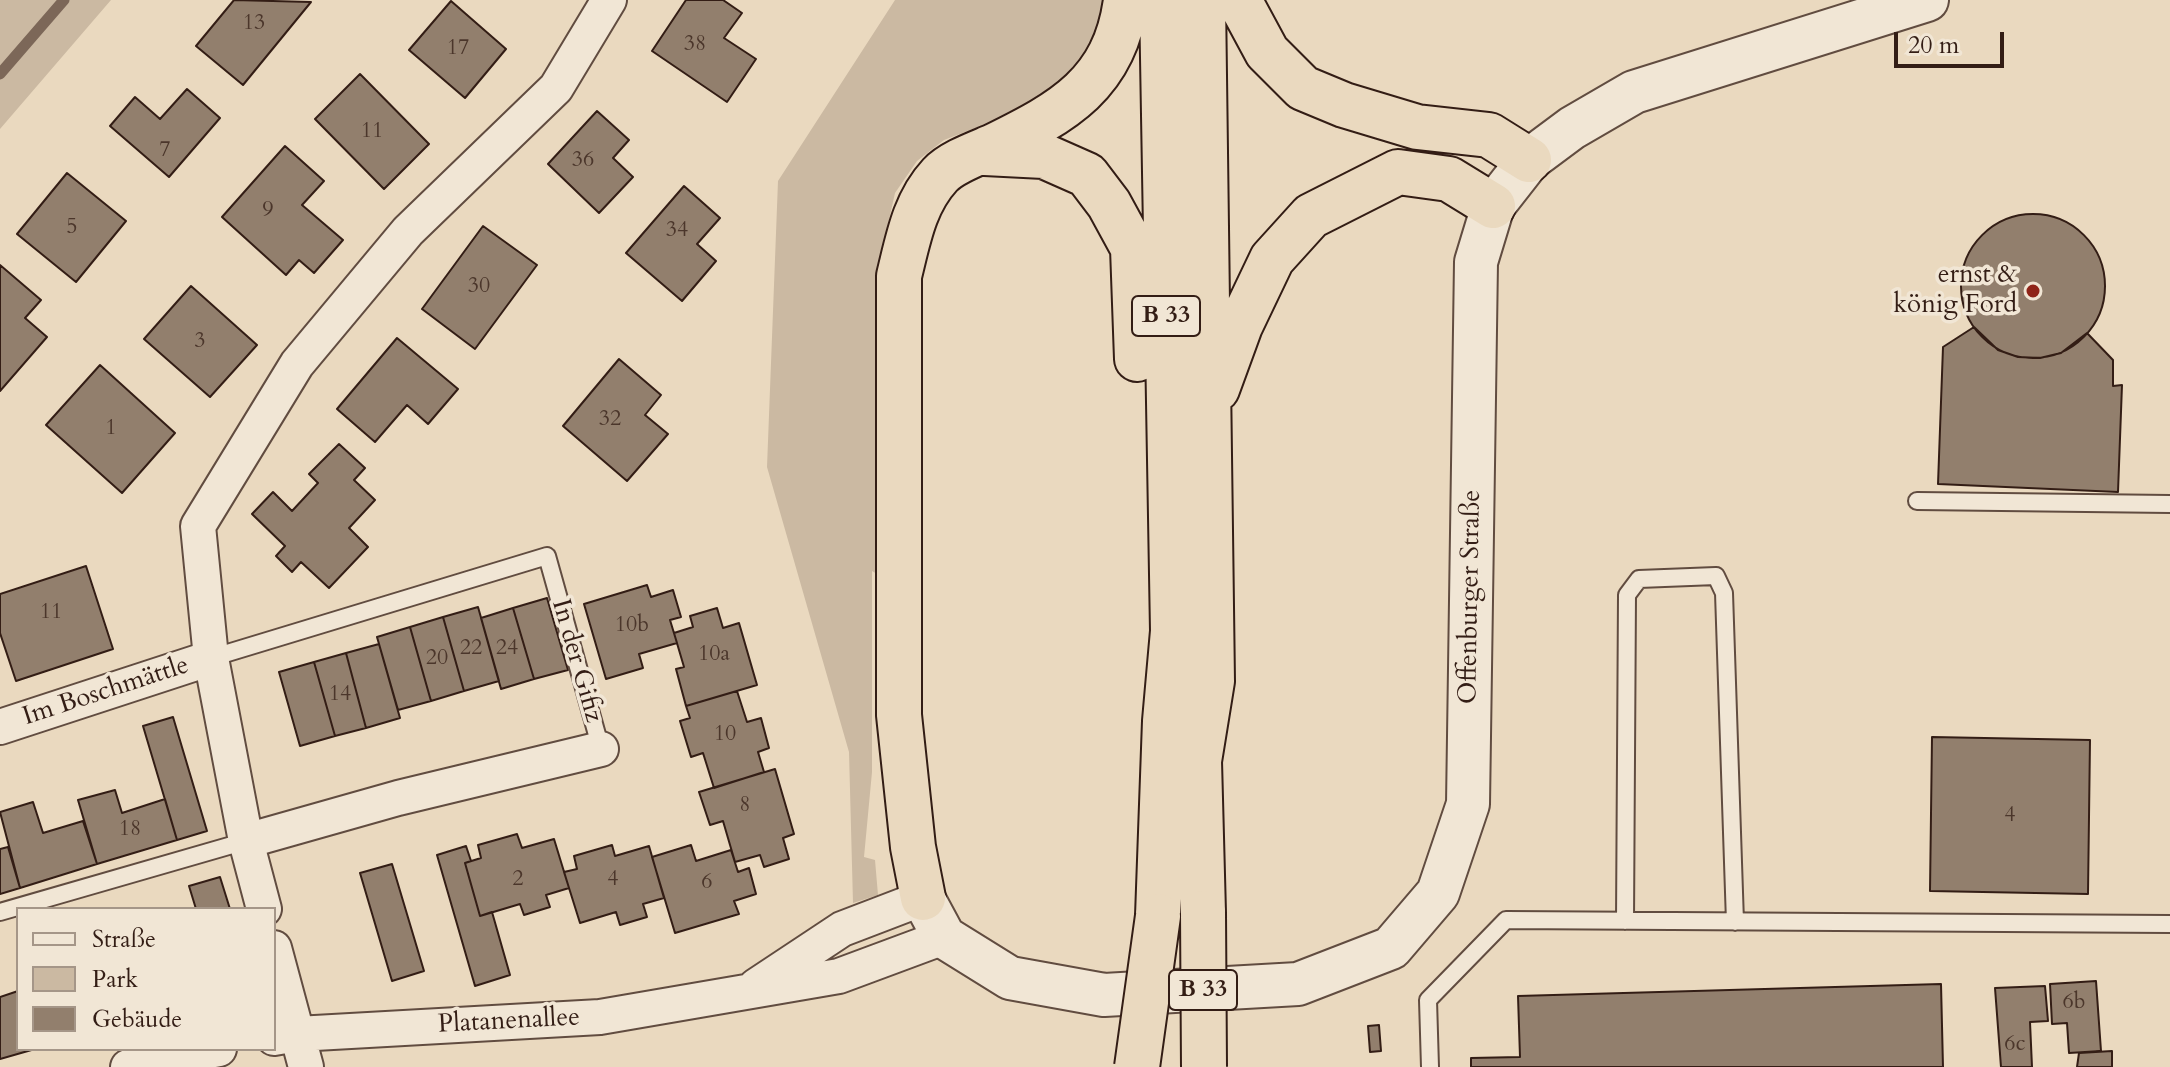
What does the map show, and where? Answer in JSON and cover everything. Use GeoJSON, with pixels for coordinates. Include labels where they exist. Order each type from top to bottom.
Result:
{"type":"FeatureCollection","features":[{"type":"Feature","properties":{"kind":"highway"},"geometry":{"type":"LineString","coordinates":[[923,898],[913,847],[899,715],[899,276],[915,211],[941,174],[1049,119],[1100,75],[1122,30],[1126,0]]}},
{"type":"Feature","properties":{"kind":"highway","name":"B 33"},"geometry":{"type":"LineString","coordinates":[[1137,1067],[1158,916],[1165,721],[1173,631],[1162,0]]}},
{"type":"Feature","properties":{"kind":"highway","name":"B 33"},"geometry":{"type":"LineString","coordinates":[[1199,761],[1212,681],[1203,0]]}},
{"type":"Feature","properties":{"kind":"highway"},"geometry":{"type":"LineString","coordinates":[[1239,0],[1267,52],[1303,88],[1344,105],[1417,127],[1489,135],[1529,160]]}},
{"type":"Feature","properties":{"kind":"highway"},"geometry":{"type":"LineString","coordinates":[[979,153],[1044,156],[1087,175],[1109,204],[1133,248],[1144,586],[1165,721]]}},
{"type":"Feature","properties":{"kind":"highway"},"geometry":{"type":"LineString","coordinates":[[1207,418],[1240,326],[1272,259],[1311,216],[1398,172],[1449,179],[1493,206]]}},
{"type":"Feature","properties":{"kind":"highway","name":"B 33"},"geometry":{"type":"LineString","coordinates":[[1173,631],[1199,761],[1204,1067]]}},
{"type":"Feature","properties":{"kind":"street"},"geometry":{"type":"LineString","coordinates":[[263,907],[246,841],[211,658],[198,526],[297,364],[408,231],[556,88],[609,0]]}},
{"type":"Feature","properties":{"kind":"street","name":"Offenburger Straße"},"geometry":{"type":"LineString","coordinates":[[923,898],[944,937],[1010,978],[1104,995],[1298,984],[1391,948],[1438,893],[1468,804],[1476,262],[1493,206],[1529,160],[1572,128],[1634,92],[1927,0]]}},
{"type":"Feature","properties":{"kind":"street","name":"Im Boschmättle"},"geometry":{"type":"LineString","coordinates":[[0,727],[211,658]]}},
{"type":"Feature","properties":{"kind":"street","name":"In der Gifiz"},"geometry":{"type":"LineString","coordinates":[[246,841],[398,798],[601,749]]}},
{"type":"Feature","properties":{"kind":"street","name":"Platanenallee"},"geometry":{"type":"LineString","coordinates":[[742,995],[842,929],[923,898]]}},
{"type":"Feature","properties":{"kind":"street","name":"Platanenallee"},"geometry":{"type":"LineString","coordinates":[[285,1036],[600,1017],[839,976],[944,937]]}},
{"type":"Feature","properties":{"kind":"street"},"geometry":{"type":"LineString","coordinates":[[276,964],[285,1036],[306,1067]]}},
{"type":"Feature","properties":{"kind":"street"},"geometry":{"type":"LineString","coordinates":[[128,1067],[209,1051]]}},
{"type":"Feature","properties":{"kind":"lane"},"geometry":{"type":"LineString","coordinates":[[1917,501],[2170,504]]}},
{"type":"Feature","properties":{"kind":"lane","name":"In der Gifiz"},"geometry":{"type":"LineString","coordinates":[[211,658],[547,556],[601,749]]}},
{"type":"Feature","properties":{"kind":"lane"},"geometry":{"type":"LineString","coordinates":[[1625,921],[1627,595],[1639,579],[1716,576],[1724,593],[1735,922]]}},
{"type":"Feature","properties":{"kind":"lane"},"geometry":{"type":"LineString","coordinates":[[17,907],[246,841]]}},
{"type":"Feature","properties":{"kind":"lane"},"geometry":{"type":"LineString","coordinates":[[1430,1067],[1428,1000],[1506,920],[2170,924]]}},
{"type":"Feature","properties":{"kind":"green space"},"geometry":{"type":"Polygon","coordinates":[[[0,0],[111,0],[0,129],[0,0]]]}},
{"type":"Feature","properties":{"kind":"green space"},"geometry":{"type":"Polygon","coordinates":[[[895,0],[1114,0],[1107,31],[1065,82],[1015,113],[944,140],[917,161],[895,193],[884,242],[877,574],[872,571],[872,772],[864,857],[875,860],[878,895],[853,903],[849,752],[767,467],[778,181],[895,0]]]}},
{"type":"Feature","properties":{"kind":"building"},"geometry":{"type":"Polygon","coordinates":[[[234,0],[311,2],[243,85],[196,46],[234,0]]]}},
{"type":"Feature","properties":{"kind":"building"},"geometry":{"type":"Polygon","coordinates":[[[686,0],[723,0],[742,13],[724,38],[756,59],[727,102],[652,51],[686,0]]]}},
{"type":"Feature","properties":{"kind":"building"},"geometry":{"type":"Polygon","coordinates":[[[451,1],[506,49],[465,98],[409,50],[451,1]]]}},
{"type":"Feature","properties":{"kind":"building"},"geometry":{"type":"Polygon","coordinates":[[[360,74],[429,144],[384,189],[315,119],[360,74]]]}},
{"type":"Feature","properties":{"kind":"building"},"geometry":{"type":"Polygon","coordinates":[[[187,89],[220,118],[169,177],[110,126],[135,97],[160,119],[187,89]]]}},
{"type":"Feature","properties":{"kind":"building"},"geometry":{"type":"Polygon","coordinates":[[[597,111],[629,140],[613,158],[633,177],[599,213],[548,164],[597,111]]]}},
{"type":"Feature","properties":{"kind":"building"},"geometry":{"type":"Polygon","coordinates":[[[285,146],[324,181],[302,205],[343,240],[314,273],[299,260],[286,275],[222,217],[285,146]]]}},
{"type":"Feature","properties":{"kind":"building"},"geometry":{"type":"Polygon","coordinates":[[[67,173],[126,221],[76,282],[17,234],[67,173]]]}},
{"type":"Feature","properties":{"kind":"building"},"geometry":{"type":"Polygon","coordinates":[[[684,186],[720,218],[697,244],[716,261],[682,301],[626,253],[684,186]]]}},
{"type":"Feature","properties":{"kind":"building","name":"ernst & könig Ford"},"geometry":{"type":"Polygon","coordinates":[[[2033,214],[2061,219],[2084,235],[2100,258],[2105,286],[2100,314],[2084,337],[2061,353],[2033,358],[2005,353],[1982,337],[1966,314],[1961,286],[1966,258],[1982,235],[2005,219],[2033,214]]]}},
{"type":"Feature","properties":{"kind":"building"},"geometry":{"type":"Polygon","coordinates":[[[483,226],[537,265],[475,349],[422,309],[483,226]]]}},
{"type":"Feature","properties":{"kind":"building"},"geometry":{"type":"Polygon","coordinates":[[[0,265],[41,300],[25,318],[47,337],[0,391],[0,265]]]}},
{"type":"Feature","properties":{"kind":"building"},"geometry":{"type":"Polygon","coordinates":[[[191,286],[257,345],[210,397],[144,339],[191,286]]]}},
{"type":"Feature","properties":{"kind":"building"},"geometry":{"type":"Polygon","coordinates":[[[1974,327],[1998,350],[2018,357],[2040,358],[2061,353],[2087,333],[2113,360],[2113,386],[2122,385],[2118,492],[1938,484],[1943,347],[1974,327]]]}},
{"type":"Feature","properties":{"kind":"building"},"geometry":{"type":"Polygon","coordinates":[[[397,338],[458,389],[428,424],[407,405],[375,442],[337,409],[397,338]]]}},
{"type":"Feature","properties":{"kind":"building"},"geometry":{"type":"Polygon","coordinates":[[[619,359],[661,395],[645,415],[668,434],[627,481],[563,426],[619,359]]]}},
{"type":"Feature","properties":{"kind":"building"},"geometry":{"type":"Polygon","coordinates":[[[100,365],[175,433],[122,493],[46,425],[100,365]]]}},
{"type":"Feature","properties":{"kind":"building"},"geometry":{"type":"Polygon","coordinates":[[[339,444],[365,468],[354,480],[375,500],[349,528],[368,547],[329,588],[301,562],[292,572],[276,556],[285,546],[252,514],[273,492],[292,511],[318,483],[309,474],[339,444]]]}},
{"type":"Feature","properties":{"kind":"building"},"geometry":{"type":"Polygon","coordinates":[[[86,566],[113,649],[16,681],[0,633],[0,594],[86,566]]]}},
{"type":"Feature","properties":{"kind":"building"},"geometry":{"type":"Polygon","coordinates":[[[647,585],[651,597],[673,590],[681,617],[670,620],[677,643],[639,654],[643,668],[606,679],[584,604],[647,585]]]}},
{"type":"Feature","properties":{"kind":"building"},"geometry":{"type":"Polygon","coordinates":[[[547,598],[568,670],[534,679],[513,608],[547,598]]]}},
{"type":"Feature","properties":{"kind":"building"},"geometry":{"type":"Polygon","coordinates":[[[478,607],[499,681],[464,691],[443,617],[478,607]]]}},
{"type":"Feature","properties":{"kind":"building"},"geometry":{"type":"Polygon","coordinates":[[[513,608],[534,679],[501,689],[481,618],[513,608]]]}},
{"type":"Feature","properties":{"kind":"building"},"geometry":{"type":"Polygon","coordinates":[[[717,608],[723,628],[739,623],[757,685],[686,706],[676,669],[684,667],[674,633],[693,627],[690,616],[717,608]]]}},
{"type":"Feature","properties":{"kind":"building"},"geometry":{"type":"Polygon","coordinates":[[[443,617],[464,691],[431,701],[410,627],[443,617]]]}},
{"type":"Feature","properties":{"kind":"building"},"geometry":{"type":"Polygon","coordinates":[[[410,627],[431,701],[398,710],[377,637],[410,627]]]}},
{"type":"Feature","properties":{"kind":"building"},"geometry":{"type":"Polygon","coordinates":[[[379,644],[400,718],[366,728],[346,653],[379,644]]]}},
{"type":"Feature","properties":{"kind":"building"},"geometry":{"type":"Polygon","coordinates":[[[346,653],[366,728],[335,736],[314,662],[346,653]]]}},
{"type":"Feature","properties":{"kind":"building"},"geometry":{"type":"Polygon","coordinates":[[[314,662],[335,736],[300,746],[279,672],[314,662]]]}},
{"type":"Feature","properties":{"kind":"building"},"geometry":{"type":"Polygon","coordinates":[[[737,691],[747,722],[761,718],[769,748],[758,752],[764,772],[714,788],[703,753],[691,757],[680,721],[690,718],[686,706],[737,691]]]}},
{"type":"Feature","properties":{"kind":"building"},"geometry":{"type":"Polygon","coordinates":[[[173,717],[207,831],[177,840],[143,726],[173,717]]]}},
{"type":"Feature","properties":{"kind":"building"},"geometry":{"type":"Polygon","coordinates":[[[1932,737],[2090,740],[2088,894],[1930,891],[1932,737]]]}},
{"type":"Feature","properties":{"kind":"building"},"geometry":{"type":"Polygon","coordinates":[[[775,769],[794,834],[783,838],[789,859],[764,867],[760,855],[735,862],[723,821],[710,825],[699,792],[775,769]]]}},
{"type":"Feature","properties":{"kind":"building"},"geometry":{"type":"Polygon","coordinates":[[[115,790],[122,813],[165,799],[177,840],[97,864],[78,800],[115,790]]]}},
{"type":"Feature","properties":{"kind":"building"},"geometry":{"type":"Polygon","coordinates":[[[33,802],[43,833],[83,821],[97,864],[20,888],[0,812],[33,802]]]}},
{"type":"Feature","properties":{"kind":"building"},"geometry":{"type":"Polygon","coordinates":[[[517,834],[522,848],[554,839],[569,888],[546,895],[550,907],[524,915],[520,904],[480,916],[465,863],[481,858],[478,845],[517,834]]]}},
{"type":"Feature","properties":{"kind":"building"},"geometry":{"type":"Polygon","coordinates":[[[612,845],[615,856],[649,846],[664,898],[643,904],[647,917],[620,925],[616,912],[580,923],[564,872],[577,869],[574,856],[612,845]]]}},
{"type":"Feature","properties":{"kind":"building"},"geometry":{"type":"Polygon","coordinates":[[[691,845],[696,861],[731,850],[738,872],[749,868],[756,894],[734,901],[739,914],[675,933],[652,857],[691,845]]]}},
{"type":"Feature","properties":{"kind":"building"},"geometry":{"type":"Polygon","coordinates":[[[466,846],[471,861],[465,863],[480,916],[492,912],[510,975],[475,986],[437,855],[466,846]]]}},
{"type":"Feature","properties":{"kind":"building"},"geometry":{"type":"Polygon","coordinates":[[[8,847],[20,888],[0,894],[0,849],[8,847]]]}},
{"type":"Feature","properties":{"kind":"building"},"geometry":{"type":"Polygon","coordinates":[[[392,864],[424,971],[392,981],[360,873],[392,864]]]}},
{"type":"Feature","properties":{"kind":"building"},"geometry":{"type":"Polygon","coordinates":[[[220,877],[229,907],[195,907],[189,886],[220,877]]]}},
{"type":"Feature","properties":{"kind":"building"},"geometry":{"type":"Polygon","coordinates":[[[2096,981],[2101,1051],[2069,1053],[2067,1023],[2052,1024],[2050,984],[2096,981]]]}},
{"type":"Feature","properties":{"kind":"building"},"geometry":{"type":"Polygon","coordinates":[[[1941,984],[1943,1067],[1471,1067],[1471,1058],[1520,1057],[1518,996],[1941,984]]]}},
{"type":"Feature","properties":{"kind":"building"},"geometry":{"type":"Polygon","coordinates":[[[2045,986],[2048,1021],[2030,1022],[2032,1067],[2001,1067],[1995,988],[2045,986]]]}},
{"type":"Feature","properties":{"kind":"building"},"geometry":{"type":"Polygon","coordinates":[[[16,992],[16,1051],[28,1051],[0,1059],[0,997],[16,992]]]}},
{"type":"Feature","properties":{"kind":"building"},"geometry":{"type":"Polygon","coordinates":[[[1379,1025],[1381,1051],[1370,1052],[1368,1026],[1379,1025]]]}},
{"type":"Feature","properties":{"kind":"building"},"geometry":{"type":"Polygon","coordinates":[[[2112,1051],[2112,1067],[2077,1067],[2079,1053],[2112,1051]]]}},
{"type":"Feature","properties":{"kind":"waterway"},"geometry":{"type":"LineString","coordinates":[[0,74],[64,0]]}},
{"type":"Feature","properties":{"kind":"place","name":"ernst & könig Ford"},"geometry":{"type":"Point","coordinates":[2033,291]}}]}
